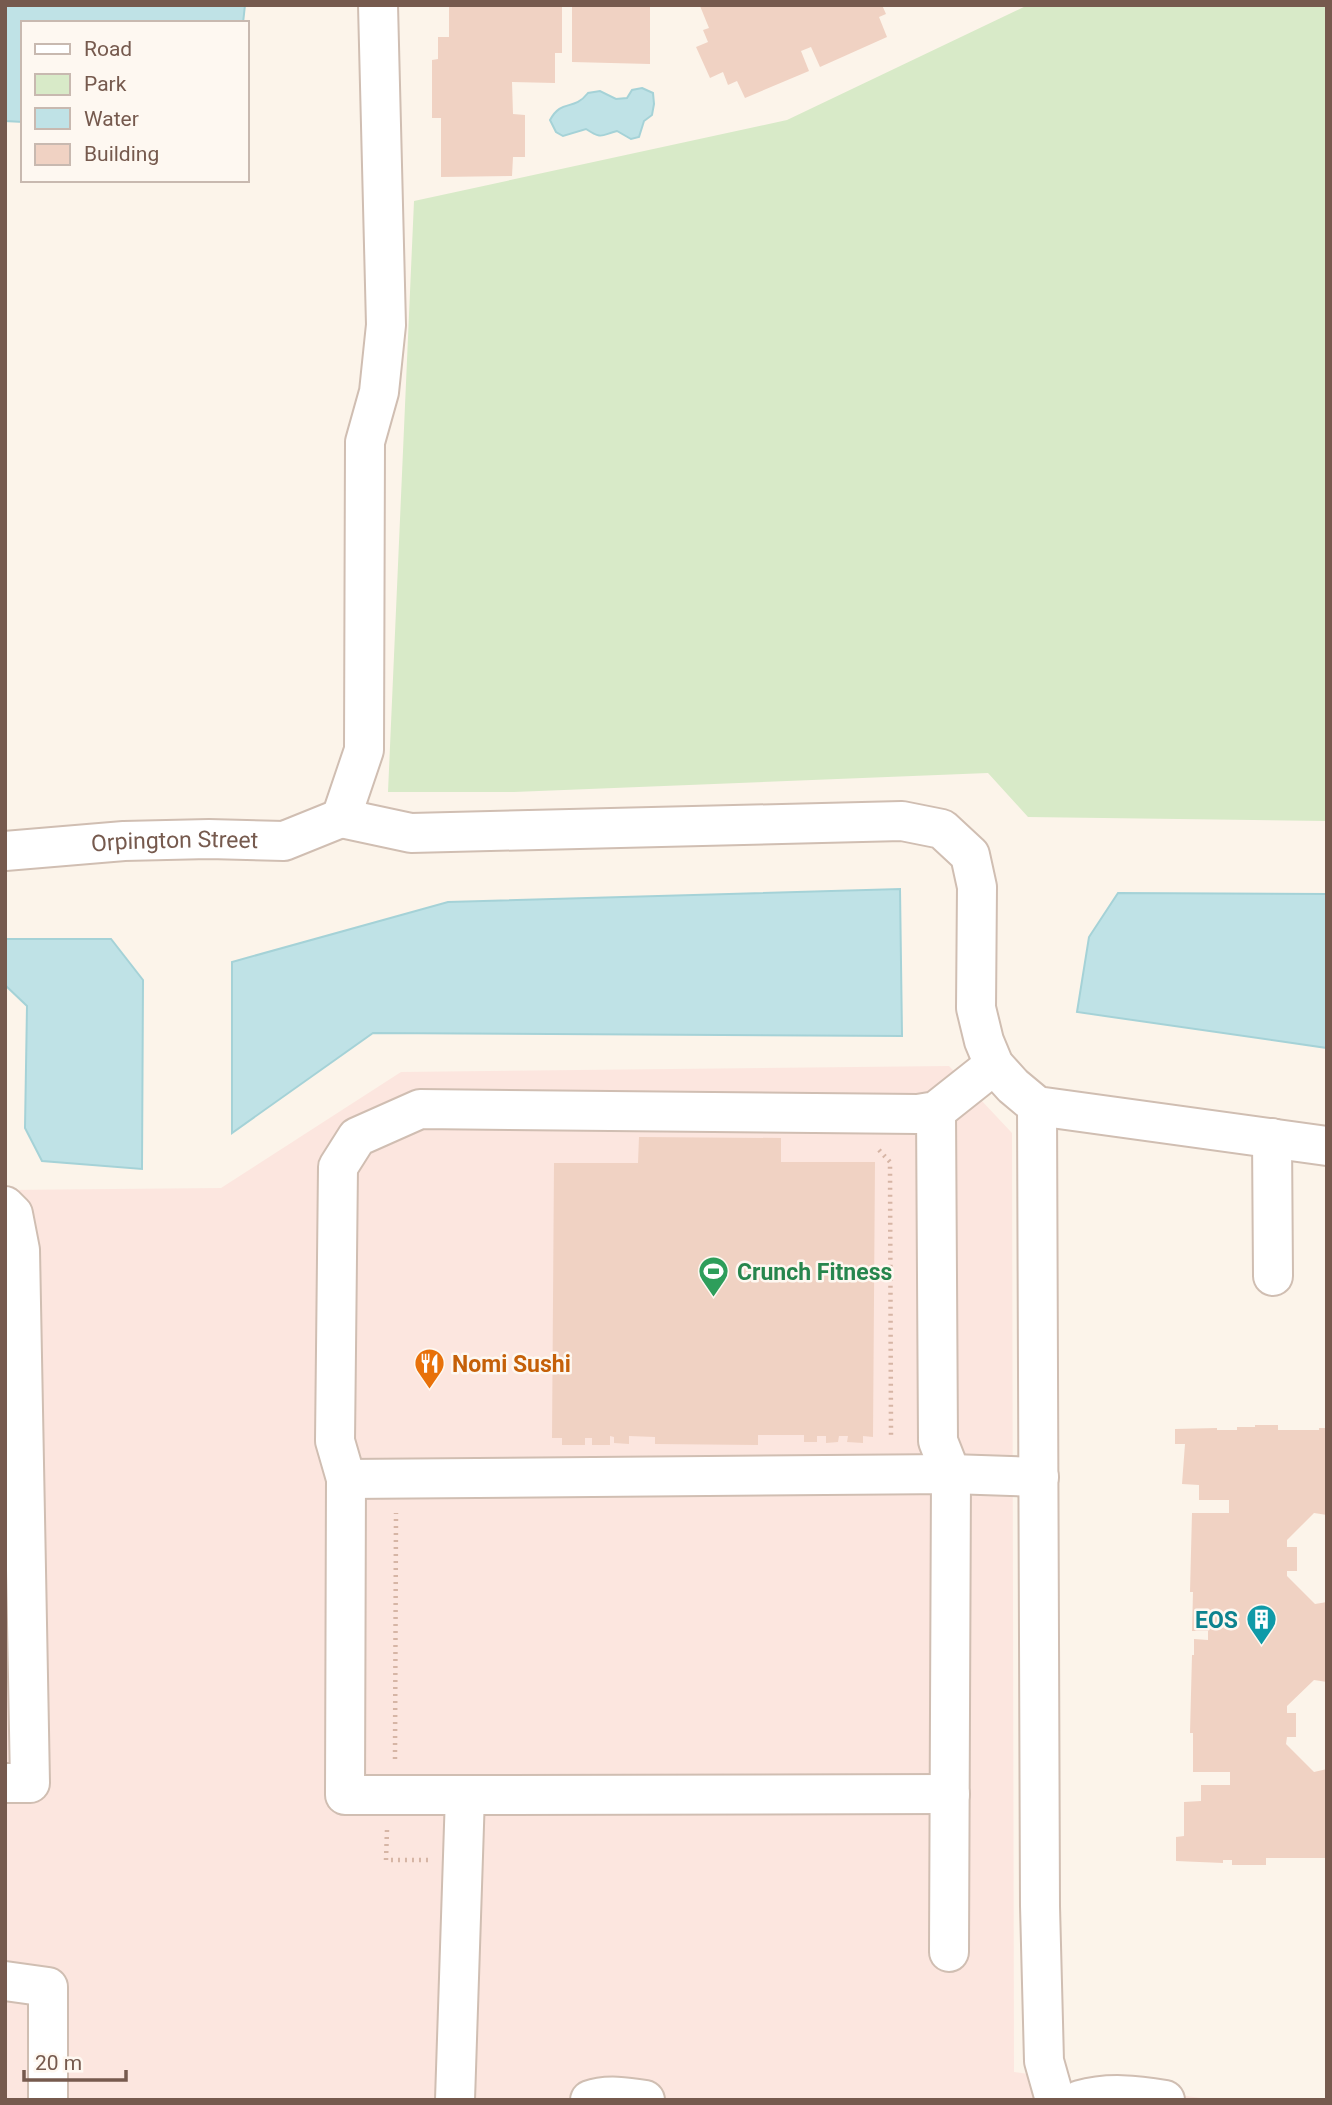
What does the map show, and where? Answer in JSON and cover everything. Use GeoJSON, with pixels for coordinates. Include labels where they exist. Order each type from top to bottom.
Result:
{"type":"FeatureCollection","features":[{"type":"Feature","properties":{"kind":"street"},"geometry":{"type":"LineString","coordinates":[[378,5],[386,325],[379,392],[365,442],[363,750],[341,818],[411,833],[902,821],[942,829],[970,855],[978,887],[976,1008],[984,1041],[994,1065],[1037,1106],[1327,1146]]}},
{"type":"Feature","properties":{"kind":"street","name":"Orpington Street"},"geometry":{"type":"LineString","coordinates":[[5,851],[124,841],[284,841],[341,818]]}},
{"type":"Feature","properties":{"kind":"street"},"geometry":{"type":"LineString","coordinates":[[950,1794],[345,1795],[346,1479],[335,1441],[338,1167],[357,1137],[420,1109],[905,1114],[936,1111],[994,1065]]}},
{"type":"Feature","properties":{"kind":"street"},"geometry":{"type":"LineString","coordinates":[[1037,1106],[1040,1906],[1044,2061],[1055,2100]]}},
{"type":"Feature","properties":{"kind":"street"},"geometry":{"type":"LineString","coordinates":[[936,1111],[939,1441],[951,1474],[949,1952]]}},
{"type":"Feature","properties":{"kind":"street"},"geometry":{"type":"LineString","coordinates":[[1272,1138],[1273,1276]]}},
{"type":"Feature","properties":{"kind":"street"},"geometry":{"type":"LineString","coordinates":[[5,1206],[13,1214],[20,1250],[30,1783],[5,1783]]}},
{"type":"Feature","properties":{"kind":"street"},"geometry":{"type":"LineString","coordinates":[[346,1479],[951,1474],[1039,1477]]}},
{"type":"Feature","properties":{"kind":"street"},"geometry":{"type":"LineString","coordinates":[[455,2100],[465,1795]]}},
{"type":"Feature","properties":{"kind":"street"},"geometry":{"type":"LineString","coordinates":[[5,1981],[48,1987],[48,2100]]}},
{"type":"Feature","properties":{"kind":"street"},"geometry":{"type":"LineString","coordinates":[[1080,2100],[1115,2094],[1165,2100]]}},
{"type":"Feature","properties":{"kind":"street"},"geometry":{"type":"LineString","coordinates":[[590,2100],[621,2097],[645,2100]]}},
{"type":"Feature","properties":{"kind":"path"},"geometry":{"type":"LineString","coordinates":[[874,1145],[890,1162],[891,1438]]}},
{"type":"Feature","properties":{"kind":"path"},"geometry":{"type":"LineString","coordinates":[[397,1478],[395,1774],[388,1816],[386,1860],[439,1861]]}},
{"type":"Feature","properties":{"kind":"shaded area"},"geometry":{"type":"Polygon","coordinates":[[[949,1066],[1012,1133],[1014,2072],[1215,2100],[5,2100],[5,1190],[221,1188],[401,1072],[949,1066]]]}},
{"type":"Feature","properties":{"kind":"green space"},"geometry":{"type":"Polygon","coordinates":[[[1028,5],[1327,5],[1327,821],[1028,817],[988,773],[514,792],[388,792],[414,201],[787,120],[1028,5]]]}},
{"type":"Feature","properties":{"kind":"water"},"geometry":{"type":"Polygon","coordinates":[[[5,5],[245,5],[243,21],[21,21],[21,122],[5,121],[5,5]]]}},
{"type":"Feature","properties":{"kind":"water"},"geometry":{"type":"Polygon","coordinates":[[[642,88],[653,93],[654,104],[652,115],[644,121],[639,137],[631,139],[617,131],[599,136],[586,129],[563,136],[556,132],[550,120],[559,109],[583,99],[588,93],[600,91],[616,99],[627,98],[632,90],[642,88]]]}},
{"type":"Feature","properties":{"kind":"water"},"geometry":{"type":"Polygon","coordinates":[[[900,889],[902,1036],[373,1033],[232,1133],[232,962],[448,902],[900,889]]]}},
{"type":"Feature","properties":{"kind":"water"},"geometry":{"type":"Polygon","coordinates":[[[1118,893],[1327,894],[1327,1048],[1077,1012],[1089,937],[1118,893]]]}},
{"type":"Feature","properties":{"kind":"water"},"geometry":{"type":"Polygon","coordinates":[[[5,939],[111,939],[143,980],[142,1169],[42,1161],[25,1128],[27,1006],[5,985],[5,939]]]}},
{"type":"Feature","properties":{"kind":"building"},"geometry":{"type":"Polygon","coordinates":[[[449,5],[562,5],[562,53],[555,53],[555,83],[512,82],[513,114],[525,115],[525,157],[513,157],[512,176],[441,177],[441,118],[432,118],[432,60],[438,59],[438,37],[449,37],[449,5]]]}},
{"type":"Feature","properties":{"kind":"building"},"geometry":{"type":"Polygon","coordinates":[[[572,5],[650,5],[650,64],[572,62],[572,5]]]}},
{"type":"Feature","properties":{"kind":"building"},"geometry":{"type":"Polygon","coordinates":[[[882,5],[886,14],[879,17],[887,37],[820,67],[811,47],[801,51],[809,71],[745,98],[737,81],[728,85],[723,72],[710,78],[696,47],[708,42],[703,30],[709,28],[700,6],[882,5]]]}},
{"type":"Feature","properties":{"kind":"building","name":"Crunch Fitness"},"geometry":{"type":"Polygon","coordinates":[[[639,1137],[781,1138],[781,1162],[875,1162],[873,1437],[863,1436],[863,1443],[847,1442],[848,1436],[839,1436],[838,1442],[826,1443],[826,1436],[817,1436],[817,1442],[804,1442],[804,1435],[758,1435],[758,1445],[655,1444],[655,1437],[629,1436],[629,1444],[614,1443],[614,1437],[610,1436],[610,1445],[592,1445],[592,1438],[585,1438],[585,1445],[562,1445],[562,1438],[552,1438],[554,1163],[638,1163],[639,1137]]]}},
{"type":"Feature","properties":{"kind":"building","name":"EOS"},"geometry":{"type":"Polygon","coordinates":[[[1278,1425],[1278,1430],[1327,1428],[1327,1515],[1314,1513],[1287,1540],[1287,1547],[1297,1547],[1297,1571],[1287,1571],[1287,1576],[1315,1604],[1327,1602],[1327,1682],[1314,1680],[1287,1706],[1287,1713],[1296,1713],[1296,1737],[1287,1737],[1286,1744],[1314,1772],[1327,1769],[1327,1858],[1266,1858],[1266,1865],[1232,1865],[1232,1860],[1223,1860],[1223,1863],[1176,1861],[1176,1837],[1184,1836],[1184,1802],[1201,1801],[1201,1785],[1230,1785],[1230,1772],[1193,1772],[1193,1733],[1190,1733],[1194,1639],[1208,1640],[1208,1631],[1192,1631],[1192,1513],[1229,1513],[1229,1500],[1199,1500],[1199,1485],[1182,1484],[1185,1444],[1175,1444],[1175,1429],[1237,1430],[1237,1427],[1278,1425]]]}},
{"type":"Feature","properties":{"kind":"place","name":"Crunch Fitness"},"geometry":{"type":"Point","coordinates":[714,1299]}},
{"type":"Feature","properties":{"kind":"place","name":"Nomi Sushi"},"geometry":{"type":"Point","coordinates":[429,1391]}},
{"type":"Feature","properties":{"kind":"place","name":"EOS"},"geometry":{"type":"Point","coordinates":[1261,1647]}}]}
